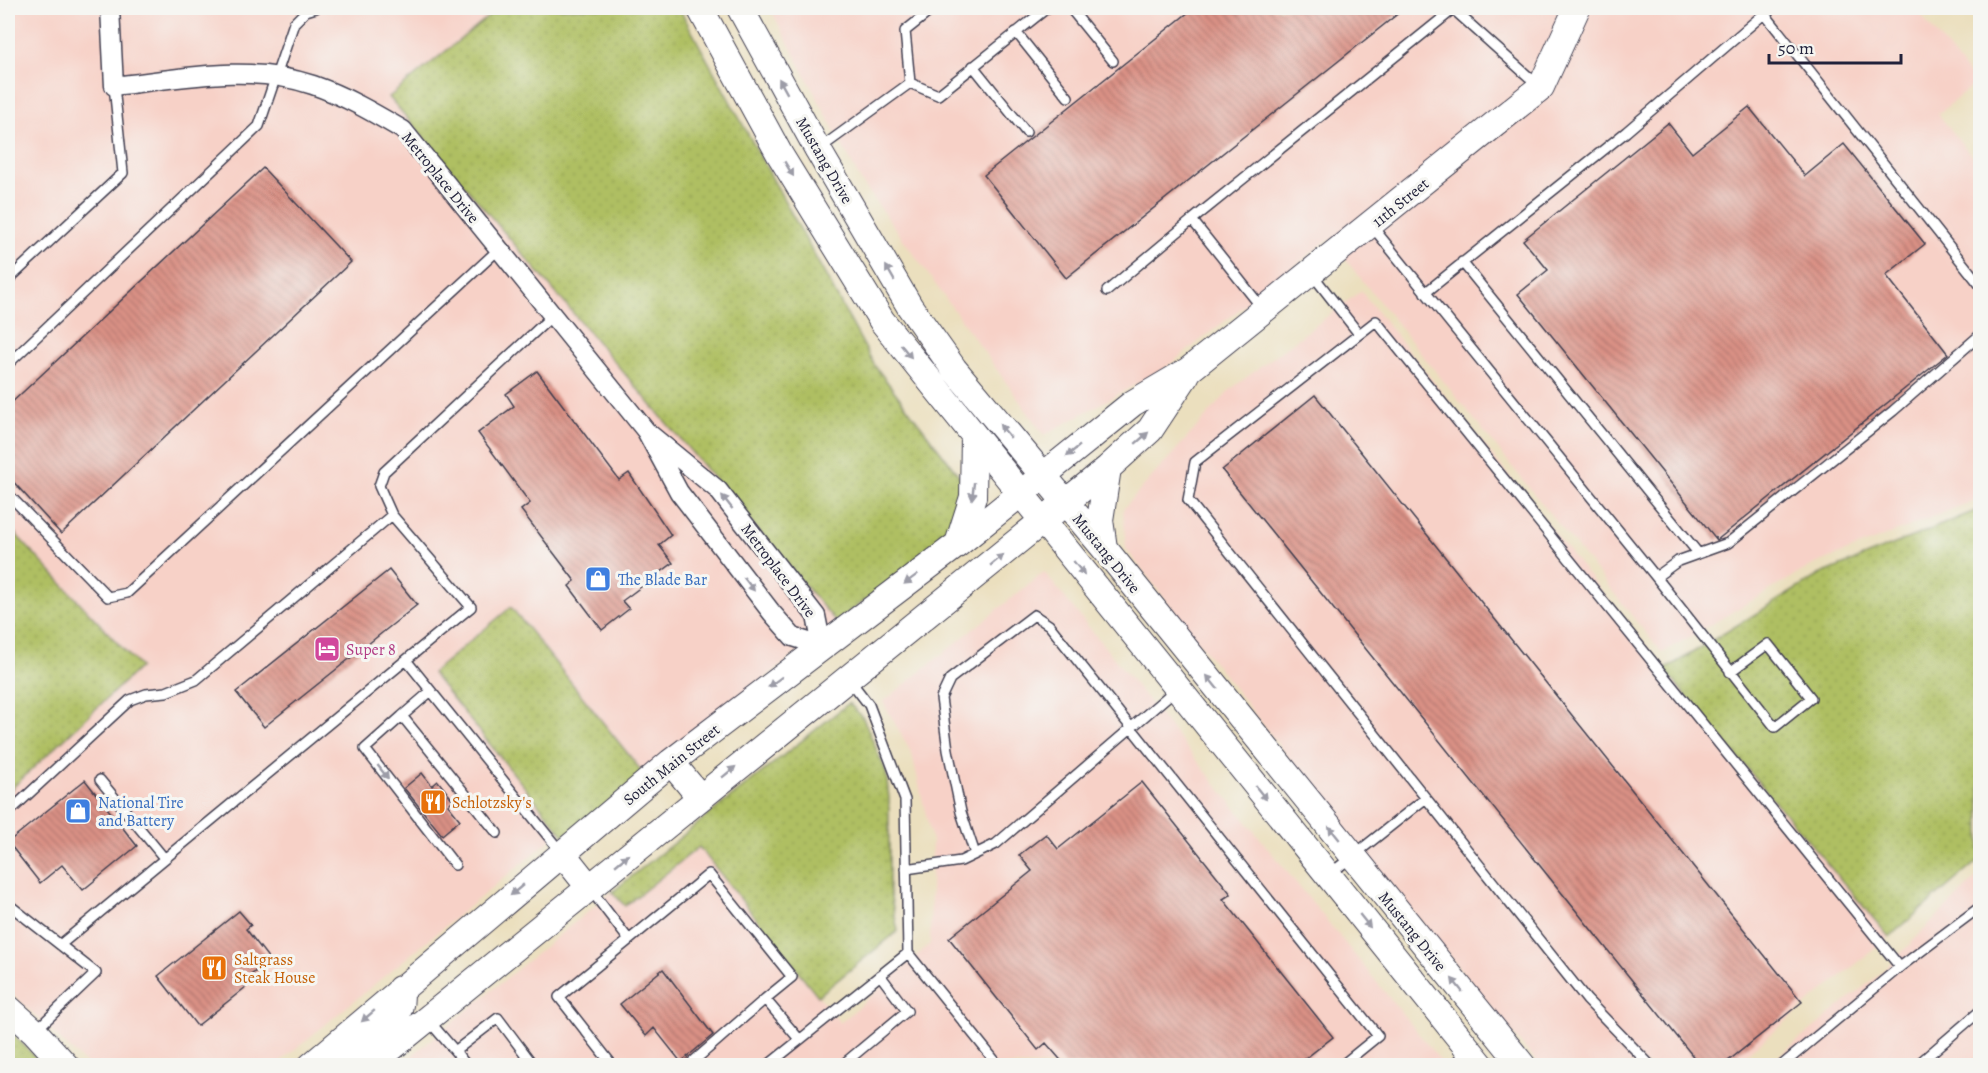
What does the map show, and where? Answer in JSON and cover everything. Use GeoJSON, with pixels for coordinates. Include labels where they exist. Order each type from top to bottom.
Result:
{"type":"FeatureCollection","features":[{"type":"Feature","properties":{"kind":"main road","name":"Mustang Drive"},"geometry":{"type":"LineString","coordinates":[[700,8],[780,155],[882,321],[1328,875],[1468,1061]]}},
{"type":"Feature","properties":{"kind":"main road","name":"Mustang Drive"},"geometry":{"type":"LineString","coordinates":[[740,8],[818,150],[910,307],[954,369],[1104,549],[1523,1065]]}},
{"type":"Feature","properties":{"kind":"main road","name":"11th Street"},"geometry":{"type":"LineString","coordinates":[[1043,476],[1133,403],[1189,370],[1541,87],[1577,8]]}},
{"type":"Feature","properties":{"kind":"main road","name":"11th Street"},"geometry":{"type":"LineString","coordinates":[[1066,503],[1150,430],[1189,370]]}},
{"type":"Feature","properties":{"kind":"main road"},"geometry":{"type":"LineString","coordinates":[[958,544],[973,497],[974,436]]}},
{"type":"Feature","properties":{"kind":"main road"},"geometry":{"type":"LineString","coordinates":[[1104,549],[1100,520],[1108,468]]}},
{"type":"Feature","properties":{"kind":"main road","name":"South Main Street"},"geometry":{"type":"LineString","coordinates":[[311,1065],[671,762],[958,544],[1043,476]]}},
{"type":"Feature","properties":{"kind":"main road"},"geometry":{"type":"LineString","coordinates":[[369,1065],[699,796],[1066,503]]}},
{"type":"Feature","properties":{"kind":"main road"},"geometry":{"type":"LineString","coordinates":[[822,646],[847,677]]}},
{"type":"Feature","properties":{"kind":"main road"},"geometry":{"type":"LineString","coordinates":[[671,762],[699,796]]}},
{"type":"Feature","properties":{"kind":"main road"},"geometry":{"type":"LineString","coordinates":[[562,853],[589,887]]}},
{"type":"Feature","properties":{"kind":"main road"},"geometry":{"type":"LineString","coordinates":[[344,1065],[396,1019],[401,1006],[400,988]]}},
{"type":"Feature","properties":{"kind":"main road"},"geometry":{"type":"LineString","coordinates":[[8,1008],[34,1031],[66,1065]]}},
{"type":"Feature","properties":{"kind":"main road"},"geometry":{"type":"LineString","coordinates":[[1468,1061],[1494,1030]]}},
{"type":"Feature","properties":{"kind":"street"},"geometry":{"type":"LineString","coordinates":[[110,8],[114,86]]}},
{"type":"Feature","properties":{"kind":"street","name":"Metroplace Drive"},"geometry":{"type":"LineString","coordinates":[[114,86],[222,75],[275,76],[312,84],[353,101],[403,130],[646,431],[679,492],[772,613],[793,637],[822,646],[816,616],[718,490],[646,431]]}},
{"type":"Feature","properties":{"kind":"lane"},"geometry":{"type":"LineString","coordinates":[[8,364],[259,126],[294,23],[306,12],[316,8]]}},
{"type":"Feature","properties":{"kind":"lane"},"geometry":{"type":"LineString","coordinates":[[910,82],[905,31],[934,8]]}},
{"type":"Feature","properties":{"kind":"lane"},"geometry":{"type":"LineString","coordinates":[[910,82],[938,95],[1047,8]]}},
{"type":"Feature","properties":{"kind":"lane"},"geometry":{"type":"LineString","coordinates":[[1070,8],[1113,61]]}},
{"type":"Feature","properties":{"kind":"lane"},"geometry":{"type":"LineString","coordinates":[[1107,291],[1454,8],[1541,87]]}},
{"type":"Feature","properties":{"kind":"lane"},"geometry":{"type":"LineString","coordinates":[[1425,293],[1626,132],[1762,10],[1980,285]]}},
{"type":"Feature","properties":{"kind":"lane"},"geometry":{"type":"LineString","coordinates":[[1016,32],[1068,97]]}},
{"type":"Feature","properties":{"kind":"lane"},"geometry":{"type":"LineString","coordinates":[[973,66],[1026,132]]}},
{"type":"Feature","properties":{"kind":"lane"},"geometry":{"type":"LineString","coordinates":[[818,150],[910,82]]}},
{"type":"Feature","properties":{"kind":"lane"},"geometry":{"type":"LineString","coordinates":[[8,280],[123,173],[114,86]]}},
{"type":"Feature","properties":{"kind":"lane"},"geometry":{"type":"LineString","coordinates":[[1192,220],[1263,309]]}},
{"type":"Feature","properties":{"kind":"lane"},"geometry":{"type":"LineString","coordinates":[[1371,225],[1656,577],[1730,672],[1775,727],[1811,698],[1768,644],[1730,672]]}},
{"type":"Feature","properties":{"kind":"lane"},"geometry":{"type":"LineString","coordinates":[[8,495],[108,597],[127,593],[499,249]]}},
{"type":"Feature","properties":{"kind":"lane"},"geometry":{"type":"LineString","coordinates":[[1462,262],[1698,553]]}},
{"type":"Feature","properties":{"kind":"lane"},"geometry":{"type":"LineString","coordinates":[[1311,272],[1359,334]]}},
{"type":"Feature","properties":{"kind":"lane"},"geometry":{"type":"LineString","coordinates":[[60,945],[471,607],[392,515],[379,486],[384,472],[552,316]]}},
{"type":"Feature","properties":{"kind":"lane"},"geometry":{"type":"LineString","coordinates":[[1651,1065],[1587,999],[1188,500],[1195,462],[1376,321],[1900,966]]}},
{"type":"Feature","properties":{"kind":"lane"},"geometry":{"type":"LineString","coordinates":[[1656,577],[1678,561],[1728,543],[1893,411],[1980,334]]}},
{"type":"Feature","properties":{"kind":"lane"},"geometry":{"type":"LineString","coordinates":[[8,813],[130,700],[146,694],[166,693],[196,680],[392,515]]}},
{"type":"Feature","properties":{"kind":"lane"},"geometry":{"type":"LineString","coordinates":[[975,854],[961,812],[948,750],[941,698],[950,679],[1034,615],[1049,625],[1378,1036],[1341,1065]]}},
{"type":"Feature","properties":{"kind":"lane"},"geometry":{"type":"LineString","coordinates":[[406,660],[562,853]]}},
{"type":"Feature","properties":{"kind":"lane"},"geometry":{"type":"LineString","coordinates":[[847,677],[869,705],[905,800],[908,953],[999,1065]]}},
{"type":"Feature","properties":{"kind":"lane"},"geometry":{"type":"LineString","coordinates":[[906,869],[961,861],[996,844],[1177,688]]}},
{"type":"Feature","properties":{"kind":"lane"},"geometry":{"type":"LineString","coordinates":[[431,691],[365,749],[455,865]]}},
{"type":"Feature","properties":{"kind":"lane"},"geometry":{"type":"LineString","coordinates":[[402,716],[497,833]]}},
{"type":"Feature","properties":{"kind":"lane"},"geometry":{"type":"LineString","coordinates":[[100,780],[164,858]]}},
{"type":"Feature","properties":{"kind":"lane"},"geometry":{"type":"LineString","coordinates":[[1328,875],[1426,798]]}},
{"type":"Feature","properties":{"kind":"lane"},"geometry":{"type":"LineString","coordinates":[[613,1065],[559,997],[709,874],[792,977],[688,1065]]}},
{"type":"Feature","properties":{"kind":"lane"},"geometry":{"type":"LineString","coordinates":[[589,887],[629,940]]}},
{"type":"Feature","properties":{"kind":"lane"},"geometry":{"type":"LineString","coordinates":[[8,904],[96,973],[34,1031]]}},
{"type":"Feature","properties":{"kind":"lane"},"geometry":{"type":"LineString","coordinates":[[1781,1065],[1900,966],[1980,907]]}},
{"type":"Feature","properties":{"kind":"lane"},"geometry":{"type":"LineString","coordinates":[[767,1065],[908,953]]}},
{"type":"Feature","properties":{"kind":"lane"},"geometry":{"type":"LineString","coordinates":[[841,1065],[908,1011],[880,975]]}},
{"type":"Feature","properties":{"kind":"lane"},"geometry":{"type":"LineString","coordinates":[[765,999],[800,1039]]}},
{"type":"Feature","properties":{"kind":"lane"},"geometry":{"type":"LineString","coordinates":[[1916,1065],[1980,1011]]}},
{"type":"Feature","properties":{"kind":"lane"},"geometry":{"type":"LineString","coordinates":[[427,1018],[467,1065]]}},
{"type":"Feature","properties":{"kind":"lane"},"geometry":{"type":"LineString","coordinates":[[455,1051],[498,1018],[534,1065]]}},
{"type":"Feature","properties":{"kind":"shaded area"},"geometry":{"type":"Polygon","coordinates":[[[8,8],[499,8],[389,98],[836,622],[644,774],[511,607],[432,673],[560,832],[276,1065],[87,1065],[8,990],[8,792],[140,667],[8,526],[8,8]]]}},
{"type":"Feature","properties":{"kind":"shaded area"},"geometry":{"type":"Polygon","coordinates":[[[770,8],[1915,8],[1976,83],[1938,114],[1980,166],[1980,498],[1813,565],[1662,653],[1329,239],[1164,369],[1044,435],[861,181],[770,8]]]}},
{"type":"Feature","properties":{"kind":"shaded area"},"geometry":{"type":"Polygon","coordinates":[[[1361,291],[1664,670],[1889,937],[1733,1065],[1539,1065],[1338,821],[1126,549],[1123,509],[1231,389],[1361,291]]]}},
{"type":"Feature","properties":{"kind":"shaded area"},"geometry":{"type":"Polygon","coordinates":[[[1044,572],[1444,1065],[399,1066],[612,892],[625,906],[699,846],[840,1023],[930,944],[932,841],[912,754],[883,702],[1044,572]]]}},
{"type":"Feature","properties":{"kind":"shaded area"},"geometry":{"type":"Polygon","coordinates":[[[1980,874],[1980,1065],[1767,1066],[1882,972],[1980,874]]]}},
{"type":"Feature","properties":{"kind":"green space"},"geometry":{"type":"Polygon","coordinates":[[[499,8],[679,8],[875,366],[961,478],[946,539],[836,622],[389,97],[499,8]]]}},
{"type":"Feature","properties":{"kind":"green space"},"geometry":{"type":"Polygon","coordinates":[[[1980,509],[1980,859],[1889,937],[1664,670],[1819,575],[1980,509]]]}},
{"type":"Feature","properties":{"kind":"green space"},"geometry":{"type":"Polygon","coordinates":[[[8,526],[140,667],[8,792],[8,526]]]}},
{"type":"Feature","properties":{"kind":"green space"},"geometry":{"type":"Polygon","coordinates":[[[511,607],[644,774],[565,837],[432,673],[511,607]]]}},
{"type":"Feature","properties":{"kind":"green space"},"geometry":{"type":"Polygon","coordinates":[[[849,703],[863,718],[886,772],[889,798],[889,889],[898,931],[818,996],[699,847],[625,906],[612,892],[849,703]]]}},
{"type":"Feature","properties":{"kind":"green space"},"geometry":{"type":"Polygon","coordinates":[[[8,1030],[44,1065],[8,1065],[8,1030]]]}},
{"type":"Feature","properties":{"kind":"building"},"geometry":{"type":"Polygon","coordinates":[[[1194,8],[1405,8],[1066,278],[984,175],[1194,8]]]}},
{"type":"Feature","properties":{"kind":"building"},"geometry":{"type":"Polygon","coordinates":[[[1749,107],[1805,176],[1844,144],[1925,244],[1886,275],[1948,354],[1717,540],[1518,294],[1548,270],[1523,240],[1668,123],[1692,153],[1749,107]]]}},
{"type":"Feature","properties":{"kind":"building"},"geometry":{"type":"Polygon","coordinates":[[[263,168],[351,262],[61,534],[8,476],[8,406],[263,168]]]}},
{"type":"Feature","properties":{"kind":"building"},"geometry":{"type":"Polygon","coordinates":[[[537,371],[619,480],[629,473],[671,535],[659,545],[673,563],[622,601],[629,609],[602,630],[569,586],[575,581],[521,510],[530,503],[478,433],[514,406],[506,394],[537,371]]]}},
{"type":"Feature","properties":{"kind":"building"},"geometry":{"type":"Polygon","coordinates":[[[1315,395],[1802,1002],[1723,1065],[1700,1065],[1222,470],[1315,395]]]}},
{"type":"Feature","properties":{"kind":"building","name":"Super 8"},"geometry":{"type":"Polygon","coordinates":[[[389,570],[417,605],[264,727],[236,692],[389,570]]]}},
{"type":"Feature","properties":{"kind":"building","name":"Schlotzsky's"},"geometry":{"type":"Polygon","coordinates":[[[422,773],[432,786],[438,781],[453,800],[448,805],[460,820],[442,835],[404,788],[422,773]]]}},
{"type":"Feature","properties":{"kind":"building","name":"National Tire and Battery"},"geometry":{"type":"Polygon","coordinates":[[[85,780],[137,846],[83,890],[62,865],[40,883],[8,842],[85,780]]]}},
{"type":"Feature","properties":{"kind":"building"},"geometry":{"type":"Polygon","coordinates":[[[1142,782],[1231,894],[1223,899],[1333,1037],[1297,1065],[1065,1065],[1046,1043],[1038,1050],[949,938],[1032,871],[1019,855],[1046,834],[1058,849],[1142,782]]]}},
{"type":"Feature","properties":{"kind":"building","name":"Saltgrass Steak House"},"geometry":{"type":"Polygon","coordinates":[[[239,911],[251,925],[246,929],[270,960],[242,982],[246,987],[197,1026],[158,976],[239,911]]]}},
{"type":"Feature","properties":{"kind":"building"},"geometry":{"type":"Polygon","coordinates":[[[663,969],[713,1035],[681,1062],[654,1028],[646,1036],[620,1004],[663,969]]]}},
{"type":"Feature","properties":{"kind":"place","name":"The Blade Bar"},"geometry":{"type":"Point","coordinates":[598,579]}},
{"type":"Feature","properties":{"kind":"place","name":"Super 8"},"geometry":{"type":"Point","coordinates":[327,649]}},
{"type":"Feature","properties":{"kind":"place","name":"Schlotzsky's"},"geometry":{"type":"Point","coordinates":[433,802]}},
{"type":"Feature","properties":{"kind":"place","name":"National Tire and Battery"},"geometry":{"type":"Point","coordinates":[78,811]}},
{"type":"Feature","properties":{"kind":"place","name":"Saltgrass Steak House"},"geometry":{"type":"Point","coordinates":[214,968]}}]}
